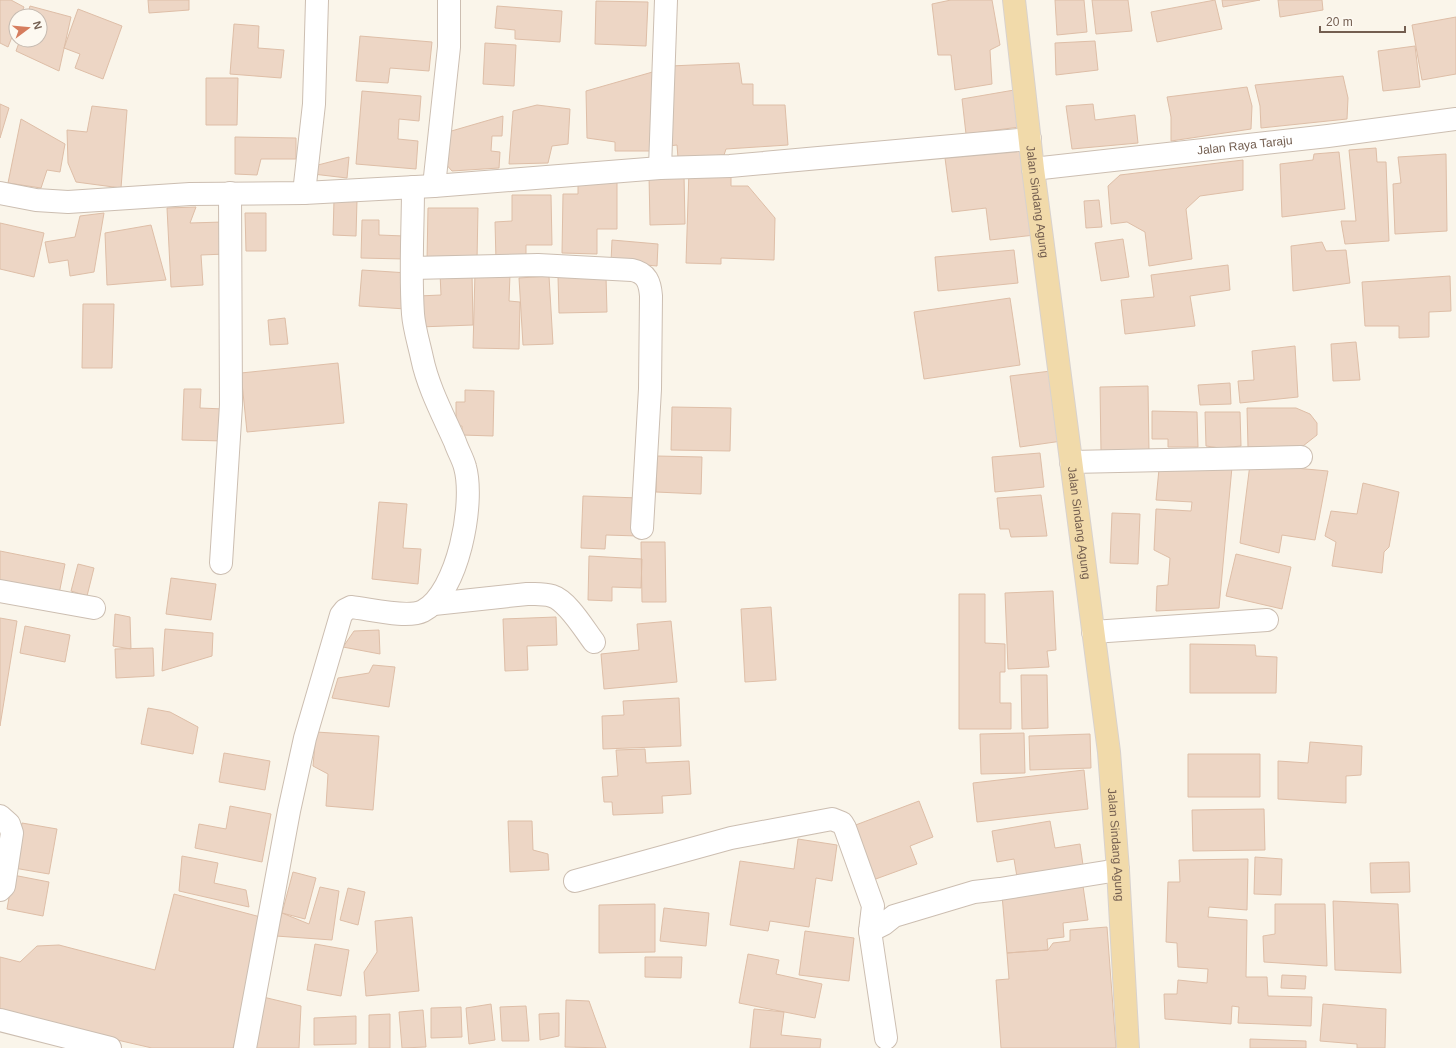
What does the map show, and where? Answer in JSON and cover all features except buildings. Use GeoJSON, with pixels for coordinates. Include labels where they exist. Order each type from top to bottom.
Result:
{"type":"FeatureCollection","features":[{"type":"Feature","properties":{"kind":"main road","name":"Jalan Sindang Agung"},"geometry":{"type":"LineString","coordinates":[[1014,0],[1030,139],[1109,752],[1118,870],[1128,1048]]}},
{"type":"Feature","properties":{"kind":"street"},"geometry":{"type":"LineString","coordinates":[[304,193],[314,104],[317,0]]}},
{"type":"Feature","properties":{"kind":"street"},"geometry":{"type":"LineString","coordinates":[[245,1048],[289,811],[305,738],[341,615],[345,610],[351,607],[410,614],[422,611],[434,604],[445,590],[455,566],[468,510],[468,482],[465,467],[434,394],[422,360],[413,315],[412,268],[424,187],[449,46],[449,0]]}},
{"type":"Feature","properties":{"kind":"street"},"geometry":{"type":"LineString","coordinates":[[660,168],[666,0]]}},
{"type":"Feature","properties":{"kind":"street","name":"Jalan Raya Taraju"},"geometry":{"type":"LineString","coordinates":[[1034,170],[1328,136],[1456,119]]}},
{"type":"Feature","properties":{"kind":"street"},"geometry":{"type":"LineString","coordinates":[[0,193],[36,200],[68,202],[190,194],[304,193],[424,187],[660,168],[730,166],[1030,139]]}},
{"type":"Feature","properties":{"kind":"street"},"geometry":{"type":"LineString","coordinates":[[221,563],[231,405],[230,193]]}},
{"type":"Feature","properties":{"kind":"street"},"geometry":{"type":"LineString","coordinates":[[412,268],[538,265],[632,270],[640,272],[646,277],[650,285],[651,296],[650,389],[642,528]]}},
{"type":"Feature","properties":{"kind":"street"},"geometry":{"type":"LineString","coordinates":[[1071,462],[1301,457]]}},
{"type":"Feature","properties":{"kind":"street"},"geometry":{"type":"LineString","coordinates":[[0,591],[94,608]]}},
{"type":"Feature","properties":{"kind":"street"},"geometry":{"type":"LineString","coordinates":[[434,604],[526,594],[553,596],[565,604],[594,642]]}},
{"type":"Feature","properties":{"kind":"street"},"geometry":{"type":"LineString","coordinates":[[1093,632],[1267,620]]}},
{"type":"Feature","properties":{"kind":"street"},"geometry":{"type":"LineString","coordinates":[[0,816],[9,824],[12,833],[4,886],[0,890]]}},
{"type":"Feature","properties":{"kind":"street"},"geometry":{"type":"LineString","coordinates":[[575,880],[731,838],[832,818],[842,822],[873,906],[870,931],[886,1038]]}},
{"type":"Feature","properties":{"kind":"street"},"geometry":{"type":"LineString","coordinates":[[870,931],[894,916],[974,892],[1118,870]]}},
{"type":"Feature","properties":{"kind":"street"},"geometry":{"type":"LineString","coordinates":[[0,1020],[110,1048]]}}]}
